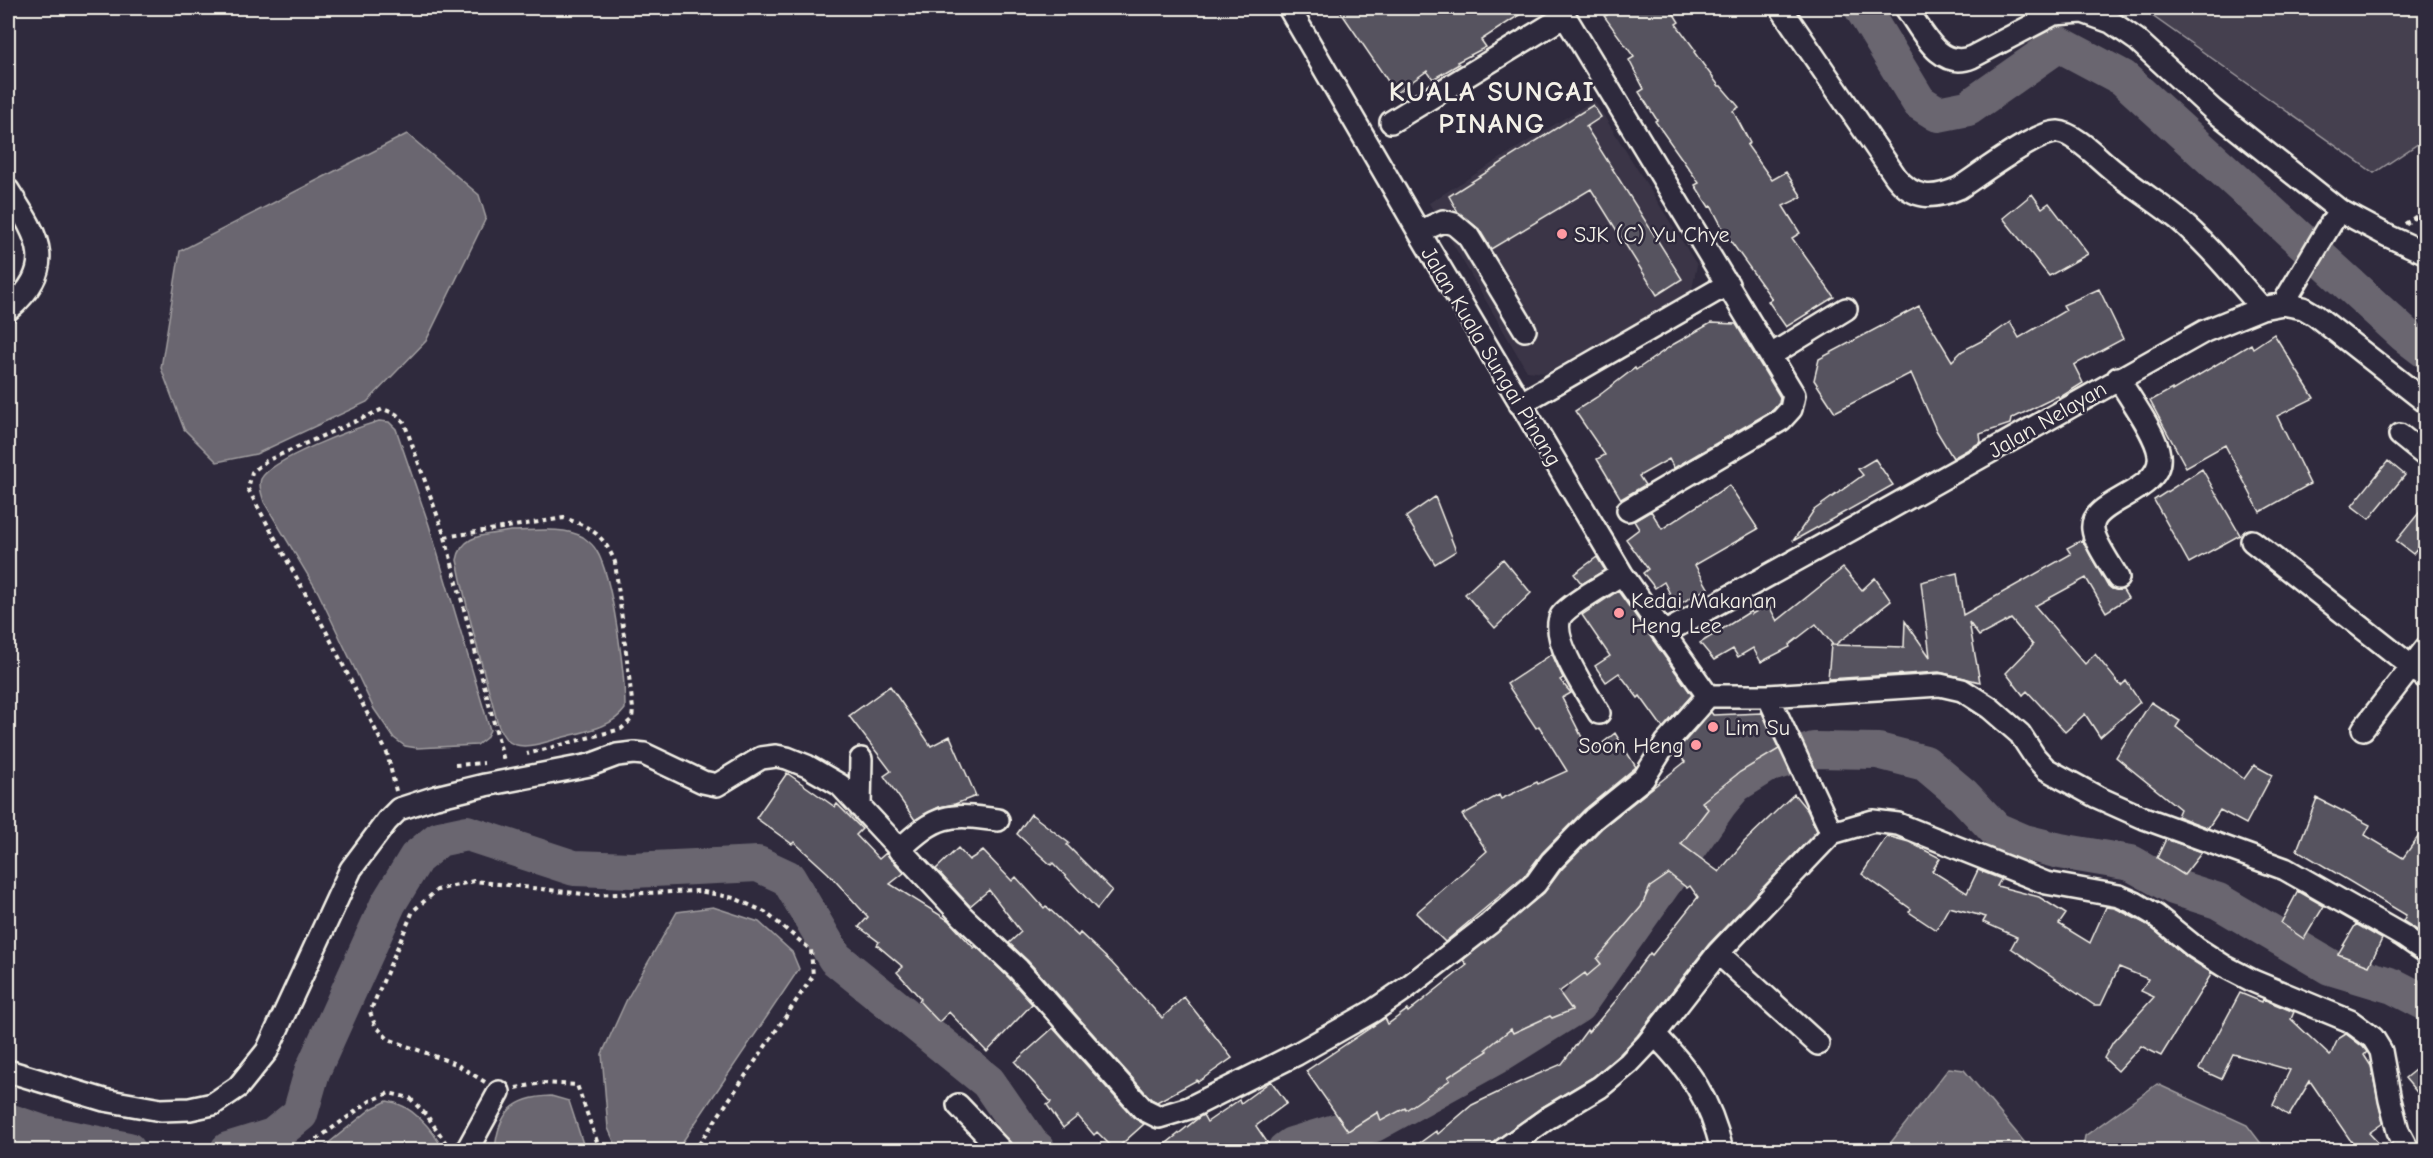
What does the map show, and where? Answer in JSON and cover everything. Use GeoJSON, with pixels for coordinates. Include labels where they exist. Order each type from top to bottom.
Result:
{"type":"FeatureCollection","features":[{"type":"Feature","properties":{"kind":"street","name":"Jalan Kuala Sungai Pinang"},"geometry":{"type":"LineString","coordinates":[[1289,8],[1622,574],[1708,696]]}},
{"type":"Feature","properties":{"kind":"street"},"geometry":{"type":"LineString","coordinates":[[1781,8],[1896,177],[1910,192],[1922,195],[1947,193],[1959,188],[2037,139],[2054,133],[2065,134],[2075,139],[2198,237],[2262,308]]}},
{"type":"Feature","properties":{"kind":"street"},"geometry":{"type":"LineString","coordinates":[[1906,8],[1939,54],[1947,59],[1963,61],[2054,14],[2083,12],[2111,22],[2137,40],[2213,110],[2339,210],[2426,253]]}},
{"type":"Feature","properties":{"kind":"street"},"geometry":{"type":"LineString","coordinates":[[1391,122],[1563,12],[1794,395],[1791,409],[1781,420],[1628,510]]}},
{"type":"Feature","properties":{"kind":"street"},"geometry":{"type":"LineString","coordinates":[[8,189],[34,235],[40,260],[37,273],[20,298],[8,310]]}},
{"type":"Feature","properties":{"kind":"street"},"geometry":{"type":"LineString","coordinates":[[2283,304],[2339,210]]}},
{"type":"Feature","properties":{"kind":"street"},"geometry":{"type":"LineString","coordinates":[[1419,232],[1443,221],[1461,228],[1525,330]]}},
{"type":"Feature","properties":{"kind":"street"},"geometry":{"type":"LineString","coordinates":[[1520,404],[1728,284]]}},
{"type":"Feature","properties":{"kind":"street","name":"Jalan Nelayan"},"geometry":{"type":"LineString","coordinates":[[1664,633],[2118,378],[2205,331],[2262,308],[2283,304],[2303,308],[2426,402]]}},
{"type":"Feature","properties":{"kind":"street"},"geometry":{"type":"LineString","coordinates":[[1771,355],[1846,309]]}},
{"type":"Feature","properties":{"kind":"street"},"geometry":{"type":"LineString","coordinates":[[2118,378],[2154,440],[2159,457],[2157,469],[2151,479],[2102,512],[2093,522],[2093,531],[2118,578]]}},
{"type":"Feature","properties":{"kind":"street"},"geometry":{"type":"LineString","coordinates":[[2400,435],[2426,456]]}},
{"type":"Feature","properties":{"kind":"street"},"geometry":{"type":"LineString","coordinates":[[2252,541],[2418,672]]}},
{"type":"Feature","properties":{"kind":"street"},"geometry":{"type":"LineString","coordinates":[[1599,713],[1560,641],[1560,620],[1566,611],[1622,574]]}},
{"type":"Feature","properties":{"kind":"street"},"geometry":{"type":"LineString","coordinates":[[2363,729],[2418,672],[2426,648]]}},
{"type":"Feature","properties":{"kind":"street"},"geometry":{"type":"LineString","coordinates":[[8,1071],[104,1100],[161,1110],[205,1106],[228,1095],[246,1078],[272,1042],[351,869],[387,821],[399,809],[485,785],[590,765],[617,755],[634,753],[653,757],[703,782],[717,785],[761,758],[782,756],[807,766],[840,785],[962,916],[1018,969],[1048,1006],[1143,1109],[1159,1117],[1189,1108],[1297,1054],[1373,1011],[1414,981],[1526,892],[1551,862],[1593,819],[1644,778],[1651,770],[1660,750],[1708,696],[1772,703],[1940,686],[1962,690],[2011,726],[2035,757],[2055,774],[2097,798],[2144,818],[2285,869],[2403,936],[2426,952]]}},
{"type":"Feature","properties":{"kind":"street"},"geometry":{"type":"LineString","coordinates":[[1772,703],[1832,832]]}},
{"type":"Feature","properties":{"kind":"street"},"geometry":{"type":"LineString","coordinates":[[860,807],[861,759]]}},
{"type":"Feature","properties":{"kind":"street"},"geometry":{"type":"LineString","coordinates":[[899,850],[914,836],[943,818],[951,816],[998,820]]}},
{"type":"Feature","properties":{"kind":"street"},"geometry":{"type":"LineString","coordinates":[[1503,1150],[1548,1118],[1600,1087],[1634,1058],[1718,953],[1832,832],[1873,821],[1898,824],[2046,883],[2119,896],[2155,915],[2196,948],[2224,966],[2253,981],[2350,1021],[2373,1038],[2381,1051],[2398,1131],[2408,1150]]}},
{"type":"Feature","properties":{"kind":"street"},"geometry":{"type":"LineString","coordinates":[[1718,953],[1818,1044]]}},
{"type":"Feature","properties":{"kind":"street"},"geometry":{"type":"LineString","coordinates":[[1654,1034],[1674,1054],[1708,1105],[1722,1150]]}},
{"type":"Feature","properties":{"kind":"street"},"geometry":{"type":"LineString","coordinates":[[467,1150],[500,1092]]}},
{"type":"Feature","properties":{"kind":"street"},"geometry":{"type":"LineString","coordinates":[[958,1105],[1001,1150]]}},
{"type":"Feature","properties":{"kind":"path"},"geometry":{"type":"LineString","coordinates":[[399,809],[387,753],[328,635],[248,489],[252,472],[266,460],[383,409],[396,414],[404,422],[445,537],[504,761]]}},
{"type":"Feature","properties":{"kind":"path"},"geometry":{"type":"LineString","coordinates":[[445,537],[564,518],[582,524],[607,543],[615,562],[633,709],[632,719],[621,729],[525,755]]}},
{"type":"Feature","properties":{"kind":"path"},"geometry":{"type":"LineString","coordinates":[[455,765],[504,761],[514,758]]}},
{"type":"Feature","properties":{"kind":"path"},"geometry":{"type":"LineString","coordinates":[[600,1150],[577,1085],[542,1083],[500,1092],[456,1064],[388,1039],[375,1025],[370,1012],[413,911],[437,890],[474,881],[591,895],[699,891],[735,898],[765,912],[811,951],[813,976],[695,1150]]}},
{"type":"Feature","properties":{"kind":"path"},"geometry":{"type":"LineString","coordinates":[[302,1150],[370,1101],[389,1093],[410,1098],[428,1117],[451,1150]]}},
{"type":"Feature","properties":{"kind":"shaded area"},"geometry":{"type":"Polygon","coordinates":[[[2141,8],[2425,8],[2425,139],[2374,173],[2141,8]]]}},
{"type":"Feature","properties":{"kind":"shaded area","name":"SJK (C) Yu Chye"},"geometry":{"type":"Polygon","coordinates":[[[1594,100],[1697,265],[1692,289],[1687,295],[1546,373],[1527,371],[1429,203],[1594,100]]]}},
{"type":"Feature","properties":{"kind":"shaded area"},"geometry":{"type":"Polygon","coordinates":[[[407,134],[479,195],[486,218],[426,341],[367,402],[256,454],[217,462],[184,429],[161,368],[180,251],[407,134]]]}},
{"type":"Feature","properties":{"kind":"shaded area"},"geometry":{"type":"Polygon","coordinates":[[[379,421],[389,422],[396,429],[429,525],[490,730],[486,738],[477,745],[417,748],[405,746],[394,738],[374,709],[318,592],[262,496],[261,479],[280,462],[315,445],[379,421]]]}},
{"type":"Feature","properties":{"kind":"shaded area"},"geometry":{"type":"Polygon","coordinates":[[[510,531],[566,531],[583,537],[596,550],[608,581],[620,651],[625,709],[613,721],[589,731],[527,746],[513,744],[501,731],[477,646],[457,560],[460,551],[470,540],[484,535],[510,531]]]}},
{"type":"Feature","properties":{"kind":"shaded area"},"geometry":{"type":"Polygon","coordinates":[[[713,907],[759,922],[792,952],[799,969],[677,1150],[618,1150],[608,1128],[602,1054],[627,999],[677,912],[713,907]]]}},
{"type":"Feature","properties":{"kind":"shaded area"},"geometry":{"type":"Polygon","coordinates":[[[1949,1068],[1964,1070],[2031,1150],[1885,1150],[1949,1068]]]}},
{"type":"Feature","properties":{"kind":"shaded area"},"geometry":{"type":"Polygon","coordinates":[[[2157,1084],[2247,1125],[2266,1150],[2086,1150],[2083,1147],[2085,1136],[2157,1084]]]}},
{"type":"Feature","properties":{"kind":"shaded area"},"geometry":{"type":"Polygon","coordinates":[[[551,1096],[569,1101],[585,1150],[495,1150],[500,1126],[510,1110],[527,1100],[551,1096]]]}},
{"type":"Feature","properties":{"kind":"shaded area"},"geometry":{"type":"Polygon","coordinates":[[[387,1101],[413,1112],[427,1126],[443,1150],[320,1150],[371,1109],[387,1101]]]}},
{"type":"Feature","properties":{"kind":"building"},"geometry":{"type":"Polygon","coordinates":[[[1338,8],[1530,8],[1481,40],[1486,47],[1457,62],[1459,64],[1433,79],[1427,71],[1396,93],[1338,8]]]}},
{"type":"Feature","properties":{"kind":"building"},"geometry":{"type":"Polygon","coordinates":[[[1603,8],[1670,8],[1679,22],[1676,24],[1696,51],[1694,52],[1719,86],[1739,107],[1733,111],[1750,143],[1747,145],[1772,180],[1786,172],[1802,197],[1783,206],[1800,233],[1792,238],[1834,297],[1786,327],[1768,301],[1772,299],[1727,236],[1711,206],[1709,207],[1695,185],[1699,183],[1655,121],[1657,120],[1639,92],[1644,89],[1629,60],[1634,57],[1604,16],[1607,15],[1603,8]]]}},
{"type":"Feature","properties":{"kind":"building"},"geometry":{"type":"Polygon","coordinates":[[[1593,105],[1601,117],[1586,127],[1682,279],[1657,295],[1591,189],[1491,249],[1479,229],[1458,212],[1449,196],[1593,105]]]}},
{"type":"Feature","properties":{"kind":"building"},"geometry":{"type":"Polygon","coordinates":[[[2032,194],[2042,208],[2049,203],[2088,254],[2049,276],[2003,218],[2032,194]]]}},
{"type":"Feature","properties":{"kind":"building"},"geometry":{"type":"Polygon","coordinates":[[[2099,289],[2123,339],[2074,365],[2083,383],[2059,398],[2058,396],[2011,419],[2010,424],[1980,434],[1981,442],[1953,458],[1936,430],[1911,373],[1835,412],[1814,380],[1819,359],[1919,306],[1952,361],[1962,351],[1989,337],[2010,322],[2019,338],[2066,310],[2063,305],[2099,289]]]}},
{"type":"Feature","properties":{"kind":"building"},"geometry":{"type":"Polygon","coordinates":[[[1711,323],[1736,324],[1780,397],[1779,403],[1773,410],[1674,468],[1669,459],[1639,476],[1645,485],[1621,499],[1597,459],[1605,455],[1575,411],[1635,368],[1636,370],[1674,344],[1711,323]]]}},
{"type":"Feature","properties":{"kind":"building"},"geometry":{"type":"Polygon","coordinates":[[[2274,334],[2314,398],[2277,416],[2310,484],[2260,512],[2225,445],[2186,467],[2150,401],[2172,389],[2172,391],[2251,344],[2253,348],[2274,334]]]}},
{"type":"Feature","properties":{"kind":"building"},"geometry":{"type":"Polygon","coordinates":[[[1875,459],[1893,485],[1793,541],[1814,510],[1863,475],[1858,469],[1875,459]]]}},
{"type":"Feature","properties":{"kind":"building"},"geometry":{"type":"Polygon","coordinates":[[[2388,461],[2405,475],[2369,519],[2352,506],[2388,461]]]}},
{"type":"Feature","properties":{"kind":"building"},"geometry":{"type":"Polygon","coordinates":[[[2202,469],[2240,535],[2189,563],[2154,500],[2202,469]]]}},
{"type":"Feature","properties":{"kind":"building"},"geometry":{"type":"Polygon","coordinates":[[[1729,485],[1758,529],[1695,565],[1708,588],[1676,606],[1664,582],[1655,588],[1643,573],[1648,569],[1626,539],[1639,529],[1634,521],[1651,511],[1662,529],[1729,485]]]}},
{"type":"Feature","properties":{"kind":"building"},"geometry":{"type":"Polygon","coordinates":[[[1435,497],[1456,551],[1435,564],[1406,517],[1435,497]]]}},
{"type":"Feature","properties":{"kind":"building"},"geometry":{"type":"Polygon","coordinates":[[[2426,504],[2426,539],[2413,554],[2396,541],[2426,504]]]}},
{"type":"Feature","properties":{"kind":"building"},"geometry":{"type":"Polygon","coordinates":[[[2082,540],[2107,585],[2112,589],[2123,590],[2128,598],[2106,612],[2086,578],[2035,606],[2085,664],[2095,654],[2121,686],[2126,681],[2140,702],[2100,737],[2085,714],[2065,732],[2027,691],[2023,695],[2006,673],[2033,645],[2011,619],[1979,636],[1969,622],[1980,682],[1939,672],[1828,679],[1831,645],[1833,645],[1816,624],[1789,645],[1790,647],[1761,662],[1753,648],[1738,657],[1733,649],[1714,660],[1700,643],[1751,611],[1752,614],[1768,604],[1777,621],[1843,568],[1862,590],[1875,578],[1891,601],[1835,645],[1904,647],[1905,621],[1930,657],[1921,582],[1957,573],[1963,615],[2071,554],[2067,548],[2082,540]]]}},
{"type":"Feature","properties":{"kind":"building"},"geometry":{"type":"Polygon","coordinates":[[[1597,557],[1605,570],[1582,584],[1574,574],[1597,557]]]}},
{"type":"Feature","properties":{"kind":"building"},"geometry":{"type":"Polygon","coordinates":[[[1503,559],[1531,593],[1495,628],[1465,594],[1503,559]]]}},
{"type":"Feature","properties":{"kind":"building"},"geometry":{"type":"Polygon","coordinates":[[[1618,591],[1692,695],[1663,728],[1640,696],[1638,698],[1619,673],[1606,682],[1595,666],[1610,656],[1582,615],[1618,591]]]}},
{"type":"Feature","properties":{"kind":"building"},"geometry":{"type":"Polygon","coordinates":[[[1552,654],[1563,678],[1560,680],[1571,693],[1562,698],[1590,753],[1615,733],[1636,767],[1584,810],[1542,853],[1526,874],[1445,942],[1416,913],[1487,851],[1462,815],[1499,795],[1501,799],[1567,771],[1539,726],[1536,728],[1507,684],[1552,654]]]}},
{"type":"Feature","properties":{"kind":"building"},"geometry":{"type":"Polygon","coordinates":[[[890,686],[931,746],[950,736],[976,796],[939,807],[915,820],[884,776],[891,771],[849,716],[890,686]]]}},
{"type":"Feature","properties":{"kind":"building"},"geometry":{"type":"Polygon","coordinates":[[[2151,702],[2180,721],[2176,727],[2244,779],[2254,765],[2272,775],[2246,824],[2220,810],[2208,828],[2177,816],[2180,809],[2116,757],[2151,702]]]}},
{"type":"Feature","properties":{"kind":"building"},"geometry":{"type":"Polygon","coordinates":[[[1711,712],[1713,715],[1762,713],[1779,749],[1740,772],[1702,802],[1708,809],[1681,844],[1719,872],[1744,842],[1794,794],[1807,810],[1817,831],[1709,944],[1637,1036],[1620,1054],[1593,1077],[1541,1108],[1496,1140],[1490,1150],[1410,1150],[1436,1131],[1438,1134],[1472,1105],[1562,1064],[1587,1030],[1588,1032],[1596,1024],[1618,998],[1650,953],[1652,955],[1698,897],[1690,886],[1687,888],[1669,874],[1650,887],[1641,907],[1597,959],[1601,964],[1587,976],[1585,973],[1559,992],[1572,1010],[1552,1018],[1550,1016],[1513,1033],[1511,1029],[1486,1049],[1488,1051],[1448,1077],[1450,1080],[1406,1110],[1405,1108],[1381,1121],[1378,1112],[1348,1131],[1306,1071],[1385,1018],[1388,1024],[1407,1010],[1408,1012],[1467,965],[1463,960],[1544,893],[1561,870],[1602,828],[1685,762],[1677,753],[1678,749],[1711,712]]]}},
{"type":"Feature","properties":{"kind":"building"},"geometry":{"type":"Polygon","coordinates":[[[787,773],[835,807],[837,804],[862,829],[856,835],[879,859],[886,853],[904,873],[890,884],[948,920],[974,948],[976,946],[1009,978],[1032,1004],[987,1052],[949,1012],[939,1022],[919,1001],[921,999],[897,972],[903,967],[877,945],[879,942],[859,927],[868,917],[828,873],[794,842],[792,844],[756,818],[787,773]]]}},
{"type":"Feature","properties":{"kind":"building"},"geometry":{"type":"Polygon","coordinates":[[[2317,798],[2370,825],[2365,835],[2403,858],[2426,826],[2426,936],[2403,921],[2406,915],[2297,850],[2317,798]]]}},
{"type":"Feature","properties":{"kind":"building"},"geometry":{"type":"Polygon","coordinates":[[[1031,814],[1069,843],[1067,845],[1112,890],[1097,909],[1053,863],[1051,865],[1017,834],[1031,814]]]}},
{"type":"Feature","properties":{"kind":"building"},"geometry":{"type":"Polygon","coordinates":[[[1887,836],[1909,842],[1940,858],[1932,871],[1967,893],[1978,870],[2001,879],[1997,886],[2039,897],[2066,914],[2059,924],[2090,943],[2106,907],[2115,908],[2148,925],[2188,958],[2212,973],[2161,1056],[2141,1046],[2118,1071],[2104,1058],[2113,1042],[2154,997],[2141,991],[2148,979],[2119,967],[2101,1005],[2094,1005],[2011,948],[2017,937],[1983,922],[1986,917],[1949,907],[1936,930],[1909,912],[1911,909],[1862,874],[1887,836]]]}},
{"type":"Feature","properties":{"kind":"building"},"geometry":{"type":"Polygon","coordinates":[[[2166,839],[2202,852],[2184,875],[2157,858],[2166,839]]]}},
{"type":"Feature","properties":{"kind":"building"},"geometry":{"type":"Polygon","coordinates":[[[958,848],[969,860],[983,851],[1012,881],[1016,877],[1044,908],[1046,906],[1078,936],[1080,933],[1112,963],[1162,1018],[1184,997],[1232,1058],[1198,1082],[1197,1080],[1157,1102],[1151,1099],[1028,961],[1009,943],[1021,932],[989,890],[970,906],[936,869],[958,848]]]}},
{"type":"Feature","properties":{"kind":"building"},"geometry":{"type":"Polygon","coordinates":[[[2298,891],[2324,906],[2304,939],[2281,923],[2298,891]]]}},
{"type":"Feature","properties":{"kind":"building"},"geometry":{"type":"Polygon","coordinates":[[[2356,924],[2382,939],[2369,966],[2338,954],[2356,924]]]}},
{"type":"Feature","properties":{"kind":"building"},"geometry":{"type":"Polygon","coordinates":[[[2240,993],[2262,1002],[2263,999],[2294,1012],[2291,1019],[2330,1056],[2338,1039],[2346,1034],[2363,1047],[2367,1052],[2364,1055],[2371,1066],[2383,1123],[2369,1133],[2385,1150],[2357,1150],[2310,1081],[2289,1116],[2273,1105],[2290,1070],[2233,1054],[2221,1079],[2199,1069],[2240,993]]]}},
{"type":"Feature","properties":{"kind":"building"},"geometry":{"type":"Polygon","coordinates":[[[1053,1028],[1133,1117],[1144,1124],[1115,1150],[1097,1132],[1094,1135],[1078,1116],[1063,1128],[1047,1105],[1051,1102],[1015,1062],[1053,1028]]]}},
{"type":"Feature","properties":{"kind":"building"},"geometry":{"type":"Polygon","coordinates":[[[2426,1061],[2426,1103],[2405,1078],[2426,1061]]]}},
{"type":"Feature","properties":{"kind":"building"},"geometry":{"type":"Polygon","coordinates":[[[1271,1081],[1287,1103],[1256,1126],[1269,1145],[1260,1150],[1158,1150],[1201,1116],[1203,1115],[1207,1122],[1239,1100],[1241,1103],[1271,1081]]]}},
{"type":"Feature","properties":{"kind":"waterway"},"geometry":{"type":"LineString","coordinates":[[1862,8],[1919,102],[1938,114],[1968,108],[2059,44],[2123,78],[2405,335],[2426,351]]}},
{"type":"Feature","properties":{"kind":"waterway"},"geometry":{"type":"LineString","coordinates":[[1285,1150],[1292,1145],[1335,1132],[1374,1124],[1495,1057],[1578,1005],[1735,785],[1767,765],[1814,750],[1878,751],[1925,763],[1963,795],[1996,830],[2024,842],[2060,851],[2131,863],[2174,887],[2218,901],[2330,967],[2393,986],[2426,1003]]}},
{"type":"Feature","properties":{"kind":"waterway"},"geometry":{"type":"LineString","coordinates":[[228,1150],[273,1136],[300,1114],[312,1072],[388,904],[416,858],[439,839],[467,833],[574,868],[632,870],[758,864],[788,878],[835,958],[988,1082],[1031,1144],[1038,1150]]}},
{"type":"Feature","properties":{"kind":"waterway"},"geometry":{"type":"LineString","coordinates":[[8,1121],[43,1133],[128,1150]]}},
{"type":"Feature","properties":{"kind":"place","name":"SJK (C) Yu Chye"},"geometry":{"type":"Point","coordinates":[1562,234]}},
{"type":"Feature","properties":{"kind":"place","name":"Kedai Makanan Heng Lee"},"geometry":{"type":"Point","coordinates":[1619,613]}},
{"type":"Feature","properties":{"kind":"place","name":"Lim Su"},"geometry":{"type":"Point","coordinates":[1713,727]}},
{"type":"Feature","properties":{"kind":"place","name":"Soon Heng"},"geometry":{"type":"Point","coordinates":[1696,745]}},
{"type":"Feature","properties":{"kind":"district","name":"KUALA SUNGAI PINANG"},"geometry":{"type":"Point","coordinates":[1492,107]}}]}
